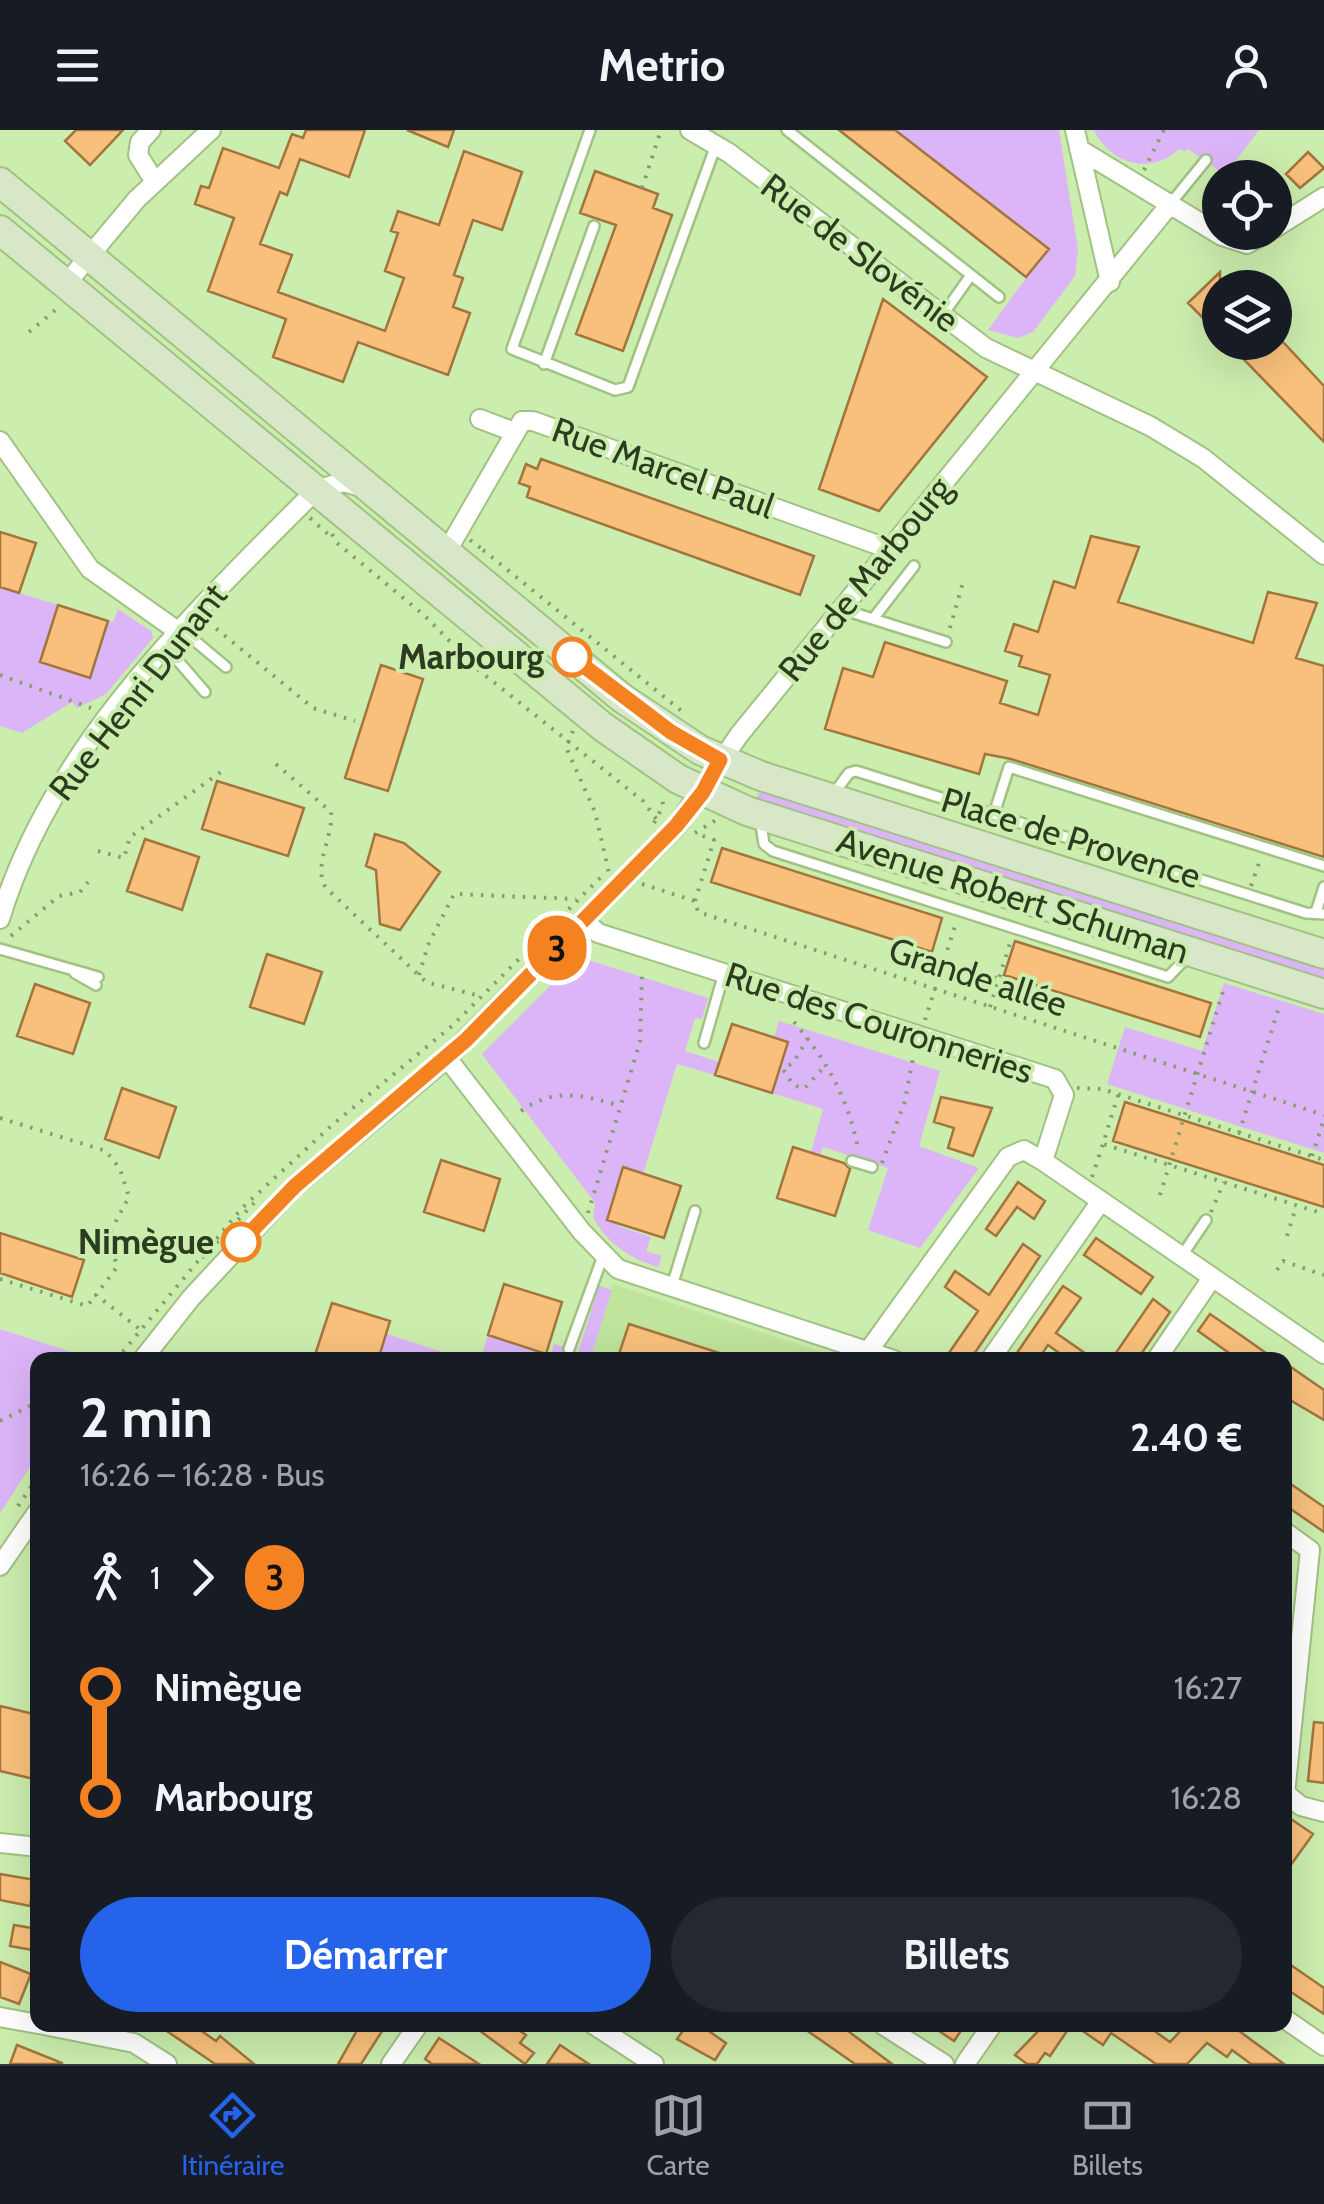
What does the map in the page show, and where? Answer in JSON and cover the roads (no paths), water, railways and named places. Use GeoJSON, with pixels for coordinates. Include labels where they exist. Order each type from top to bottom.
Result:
{"type":"FeatureCollection","features":[{"type":"Feature","properties":{"kind":"main road","name":"Avenue Robert Schuman"},"geometry":{"type":"LineString","coordinates":[[1,184],[622,698],[720,760],[1324,954]]}},
{"type":"Feature","properties":{"kind":"main road","name":"Avenue Robert Schuman"},"geometry":{"type":"LineString","coordinates":[[0,230],[603,728],[703,792],[760,815],[1324,994]]}},
{"type":"Feature","properties":{"kind":"street"},"geometry":{"type":"LineString","coordinates":[[151,130],[140,142],[138,155],[154,182]]}},
{"type":"Feature","properties":{"kind":"street"},"geometry":{"type":"LineString","coordinates":[[66,284],[154,182],[211,130]]}},
{"type":"Feature","properties":{"kind":"street","name":"Rue de Slovénie"},"geometry":{"type":"LineString","coordinates":[[690,130],[716,144],[986,348],[1150,426],[1203,458],[1324,554]]}},
{"type":"Feature","properties":{"kind":"street"},"geometry":{"type":"LineString","coordinates":[[1077,139],[1137,183],[1202,222]]}},
{"type":"Feature","properties":{"kind":"street"},"geometry":{"type":"LineString","coordinates":[[1077,139],[1110,282]]}},
{"type":"Feature","properties":{"kind":"street"},"geometry":{"type":"LineString","coordinates":[[1292,217],[1324,197]]}},
{"type":"Feature","properties":{"kind":"street","name":"Rue de Marbourg"},"geometry":{"type":"LineString","coordinates":[[148,1352],[295,1186],[446,1058],[625,878],[703,792],[720,760],[739,736],[1171,203]]}},
{"type":"Feature","properties":{"kind":"street"},"geometry":{"type":"LineString","coordinates":[[480,418],[512,431]]}},
{"type":"Feature","properties":{"kind":"street","name":"Rue Marcel Paul"},"geometry":{"type":"LineString","coordinates":[[456,560],[512,431],[522,422],[534,422],[883,557]]}},
{"type":"Feature","properties":{"kind":"street"},"geometry":{"type":"LineString","coordinates":[[0,440],[90,569],[176,636]]}},
{"type":"Feature","properties":{"kind":"street"},"geometry":{"type":"LineString","coordinates":[[314,442],[316,490],[343,482],[372,490]]}},
{"type":"Feature","properties":{"kind":"street","name":"Rue Henri Dunant"},"geometry":{"type":"LineString","coordinates":[[0,919],[42,816],[106,721],[196,613],[316,490]]}},
{"type":"Feature","properties":{"kind":"street","name":"Rue des Couronneries"},"geometry":{"type":"LineString","coordinates":[[584,920],[598,933],[1055,1079],[1063,1088],[1062,1104],[1043,1160]]}},
{"type":"Feature","properties":{"kind":"street"},"geometry":{"type":"LineString","coordinates":[[446,1058],[582,1232],[618,1269],[874,1352]]}},
{"type":"Feature","properties":{"kind":"street"},"geometry":{"type":"LineString","coordinates":[[869,1350],[1008,1157],[1024,1150],[1324,1354]]}},
{"type":"Feature","properties":{"kind":"street"},"geometry":{"type":"LineString","coordinates":[[996,1352],[1100,1201]]}},
{"type":"Feature","properties":{"kind":"street"},"geometry":{"type":"LineString","coordinates":[[1161,1352],[1212,1278]]}},
{"type":"Feature","properties":{"kind":"street"},"geometry":{"type":"LineString","coordinates":[[0,1566],[30,1523]]}},
{"type":"Feature","properties":{"kind":"street"},"geometry":{"type":"LineString","coordinates":[[1292,1537],[1310,1550],[1292,1725]]}},
{"type":"Feature","properties":{"kind":"street"},"geometry":{"type":"LineString","coordinates":[[1292,1799],[1301,1806],[1324,1812]]}},
{"type":"Feature","properties":{"kind":"street"},"geometry":{"type":"LineString","coordinates":[[0,1843],[30,1846]]}},
{"type":"Feature","properties":{"kind":"street"},"geometry":{"type":"LineString","coordinates":[[0,2016],[30,2022]]}},
{"type":"Feature","properties":{"kind":"street"},"geometry":{"type":"LineString","coordinates":[[1292,2024],[1324,2046]]}},
{"type":"Feature","properties":{"kind":"street"},"geometry":{"type":"LineString","coordinates":[[80,2032],[134,2043],[166,2064]]}},
{"type":"Feature","properties":{"kind":"street"},"geometry":{"type":"LineString","coordinates":[[391,2064],[413,2032]]}},
{"type":"Feature","properties":{"kind":"street"},"geometry":{"type":"LineString","coordinates":[[601,2032],[627,2057],[654,2064]]}},
{"type":"Feature","properties":{"kind":"street"},"geometry":{"type":"LineString","coordinates":[[894,2032],[944,2064]]}},
{"type":"Feature","properties":{"kind":"street"},"geometry":{"type":"LineString","coordinates":[[964,2064],[987,2032]]}},
{"type":"Feature","properties":{"kind":"lane"},"geometry":{"type":"LineString","coordinates":[[590,130],[512,342],[517,354],[616,390],[628,387],[716,144]]}},
{"type":"Feature","properties":{"kind":"lane"},"geometry":{"type":"LineString","coordinates":[[787,130],[999,297]]}},
{"type":"Feature","properties":{"kind":"lane"},"geometry":{"type":"LineString","coordinates":[[1171,203],[1202,165]]}},
{"type":"Feature","properties":{"kind":"lane"},"geometry":{"type":"LineString","coordinates":[[544,364],[594,226]]}},
{"type":"Feature","properties":{"kind":"lane"},"geometry":{"type":"LineString","coordinates":[[942,316],[971,275]]}},
{"type":"Feature","properties":{"kind":"lane"},"geometry":{"type":"LineString","coordinates":[[873,619],[914,566]]}},
{"type":"Feature","properties":{"kind":"lane"},"geometry":{"type":"LineString","coordinates":[[841,609],[946,642]]}},
{"type":"Feature","properties":{"kind":"lane"},"geometry":{"type":"LineString","coordinates":[[176,636],[226,667]]}},
{"type":"Feature","properties":{"kind":"lane"},"geometry":{"type":"LineString","coordinates":[[176,636],[205,692]]}},
{"type":"Feature","properties":{"kind":"lane"},"geometry":{"type":"LineString","coordinates":[[994,814],[1009,766],[1324,866]]}},
{"type":"Feature","properties":{"kind":"lane","name":"Place de Provence"},"geometry":{"type":"LineString","coordinates":[[830,798],[849,773],[856,770],[1248,894],[1320,913]]}},
{"type":"Feature","properties":{"kind":"lane"},"geometry":{"type":"LineString","coordinates":[[760,815],[764,844],[772,850],[1168,977],[1191,952]]}},
{"type":"Feature","properties":{"kind":"lane"},"geometry":{"type":"LineString","coordinates":[[1320,913],[1324,888]]}},
{"type":"Feature","properties":{"kind":"lane"},"geometry":{"type":"LineString","coordinates":[[0,949],[97,981]]}},
{"type":"Feature","properties":{"kind":"lane"},"geometry":{"type":"LineString","coordinates":[[704,1043],[724,973]]}},
{"type":"Feature","properties":{"kind":"lane"},"geometry":{"type":"LineString","coordinates":[[671,1289],[695,1211]]}},
{"type":"Feature","properties":{"kind":"lane"},"geometry":{"type":"LineString","coordinates":[[1180,1257],[1208,1216]]}},
{"type":"Feature","properties":{"kind":"lane"},"geometry":{"type":"LineString","coordinates":[[569,1349],[602,1256]]}},
{"type":"Feature","properties":{"kind":"place","name":"Marbourg"},"geometry":{"type":"Point","coordinates":[572,657]}},
{"type":"Feature","properties":{"kind":"place","name":"Nimègue"},"geometry":{"type":"Point","coordinates":[241,1242]}}]}
